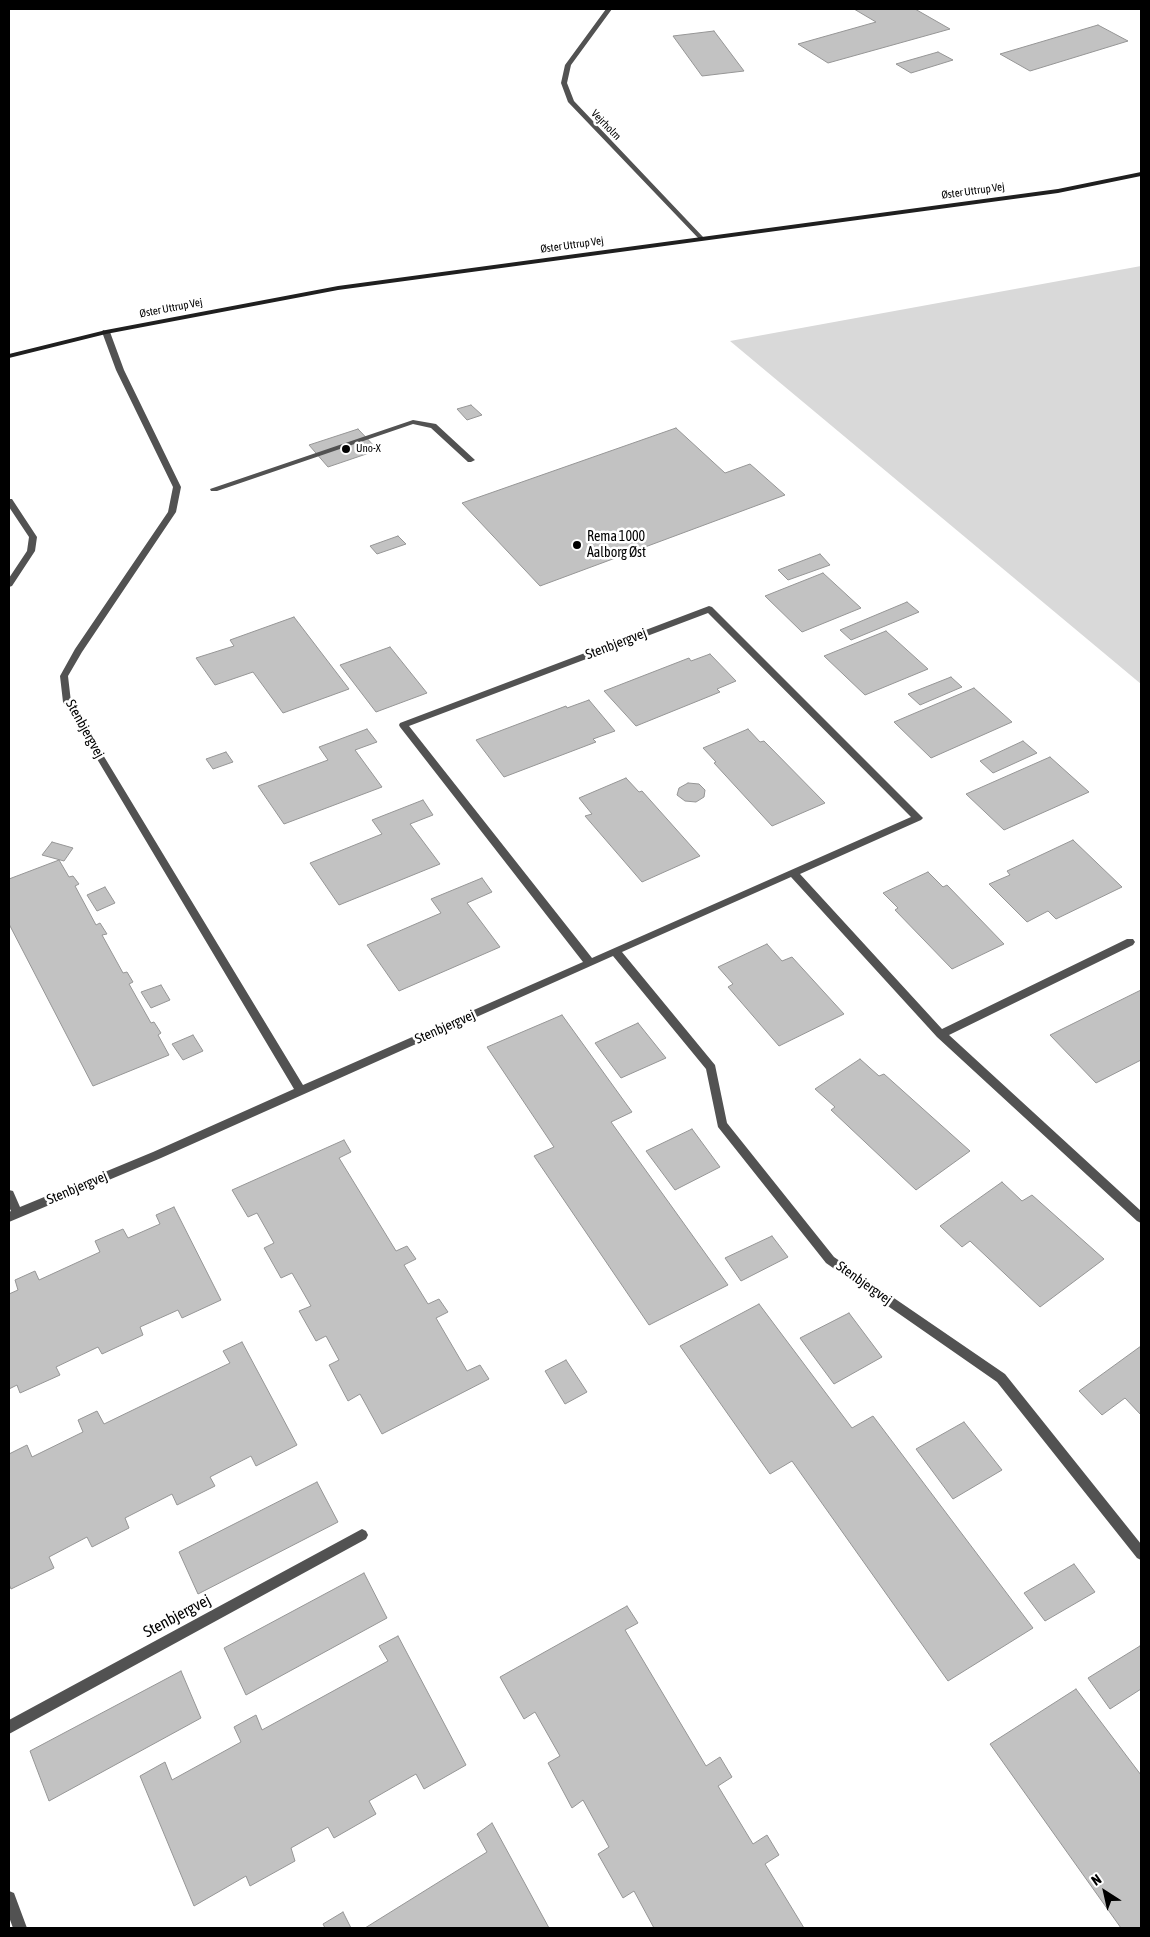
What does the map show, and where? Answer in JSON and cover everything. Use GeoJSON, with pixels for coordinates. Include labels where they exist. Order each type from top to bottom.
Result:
{"type":"FeatureCollection","features":[{"type":"Feature","properties":{"kind":"street","name":"Vejrholm"},"geometry":{"type":"LineString","coordinates":[[609,9],[568,65],[564,83],[571,102],[702,240]]}},
{"type":"Feature","properties":{"kind":"street","name":"Øster Uttrup Vej"},"geometry":{"type":"LineString","coordinates":[[9,356],[106,332],[338,288],[1058,191],[1141,174]]}},
{"type":"Feature","properties":{"kind":"street","name":"Stenbjergvej"},"geometry":{"type":"LineString","coordinates":[[106,332],[124,378],[177,487],[172,512],[78,651],[64,676],[68,702],[301,1091]]}},
{"type":"Feature","properties":{"kind":"street"},"geometry":{"type":"LineString","coordinates":[[214,489],[413,422],[433,426],[471,460]]}},
{"type":"Feature","properties":{"kind":"street"},"geometry":{"type":"LineString","coordinates":[[9,501],[33,537],[31,551],[9,584]]}},
{"type":"Feature","properties":{"kind":"street","name":"Stenbjergvej"},"geometry":{"type":"LineString","coordinates":[[9,1194],[13,1215],[157,1155],[918,818],[709,609],[403,725],[590,963]]}},
{"type":"Feature","properties":{"kind":"street"},"geometry":{"type":"LineString","coordinates":[[793,873],[941,1034],[1141,1218]]}},
{"type":"Feature","properties":{"kind":"street"},"geometry":{"type":"LineString","coordinates":[[941,1034],[1130,942]]}},
{"type":"Feature","properties":{"kind":"street","name":"Stenbjergvej"},"geometry":{"type":"LineString","coordinates":[[615,952],[710,1068],[722,1124],[830,1260],[1001,1378],[1141,1554]]}},
{"type":"Feature","properties":{"kind":"street","name":"Stenbjergvej"},"geometry":{"type":"LineString","coordinates":[[9,1727],[362,1535]]}},
{"type":"Feature","properties":{"kind":"street"},"geometry":{"type":"LineString","coordinates":[[9,1898],[20,1928]]}},
{"type":"Feature","properties":{"kind":"shaded area"},"geometry":{"type":"Polygon","coordinates":[[[1141,266],[1141,684],[730,341],[1141,266]]]}},
{"type":"Feature","properties":{"kind":"building"},"geometry":{"type":"Polygon","coordinates":[[[854,9],[915,9],[950,29],[828,63],[798,44],[876,22],[854,9]]]}},
{"type":"Feature","properties":{"kind":"building"},"geometry":{"type":"Polygon","coordinates":[[[1098,25],[1128,41],[1030,71],[1000,54],[1098,25]]]}},
{"type":"Feature","properties":{"kind":"building"},"geometry":{"type":"Polygon","coordinates":[[[714,31],[744,71],[702,76],[673,36],[714,31]]]}},
{"type":"Feature","properties":{"kind":"building"},"geometry":{"type":"Polygon","coordinates":[[[938,52],[953,60],[911,73],[896,64],[938,52]]]}},
{"type":"Feature","properties":{"kind":"building"},"geometry":{"type":"Polygon","coordinates":[[[471,405],[482,415],[467,420],[457,409],[471,405]]]}},
{"type":"Feature","properties":{"kind":"building","name":"Rema 1000 Aalborg Øst"},"geometry":{"type":"Polygon","coordinates":[[[676,428],[725,473],[750,464],[785,495],[540,586],[462,503],[676,428]]]}},
{"type":"Feature","properties":{"kind":"building"},"geometry":{"type":"Polygon","coordinates":[[[358,429],[378,450],[328,467],[309,445],[358,429]]]}},
{"type":"Feature","properties":{"kind":"building"},"geometry":{"type":"Polygon","coordinates":[[[398,536],[406,544],[377,554],[370,546],[398,536]]]}},
{"type":"Feature","properties":{"kind":"building"},"geometry":{"type":"Polygon","coordinates":[[[820,554],[830,565],[788,580],[778,570],[820,554]]]}},
{"type":"Feature","properties":{"kind":"building"},"geometry":{"type":"Polygon","coordinates":[[[823,573],[861,608],[802,632],[765,596],[823,573]]]}},
{"type":"Feature","properties":{"kind":"building"},"geometry":{"type":"Polygon","coordinates":[[[907,602],[919,612],[851,640],[840,630],[907,602]]]}},
{"type":"Feature","properties":{"kind":"building"},"geometry":{"type":"Polygon","coordinates":[[[294,617],[349,689],[283,713],[253,672],[215,685],[196,658],[234,646],[230,640],[294,617]]]}},
{"type":"Feature","properties":{"kind":"building"},"geometry":{"type":"Polygon","coordinates":[[[886,631],[928,669],[865,695],[824,656],[886,631]]]}},
{"type":"Feature","properties":{"kind":"building"},"geometry":{"type":"Polygon","coordinates":[[[390,647],[427,693],[376,712],[340,665],[390,647]]]}},
{"type":"Feature","properties":{"kind":"building"},"geometry":{"type":"Polygon","coordinates":[[[710,654],[736,681],[717,689],[720,692],[636,726],[604,691],[689,658],[691,661],[710,654]]]}},
{"type":"Feature","properties":{"kind":"building"},"geometry":{"type":"Polygon","coordinates":[[[951,677],[962,687],[920,705],[908,694],[951,677]]]}},
{"type":"Feature","properties":{"kind":"building"},"geometry":{"type":"Polygon","coordinates":[[[974,688],[1012,722],[931,758],[894,722],[974,688]]]}},
{"type":"Feature","properties":{"kind":"building"},"geometry":{"type":"Polygon","coordinates":[[[589,700],[615,731],[593,739],[596,742],[504,777],[476,740],[566,706],[567,708],[589,700]]]}},
{"type":"Feature","properties":{"kind":"building"},"geometry":{"type":"Polygon","coordinates":[[[367,729],[377,742],[355,750],[382,787],[284,824],[258,786],[328,760],[319,747],[367,729]]]}},
{"type":"Feature","properties":{"kind":"building"},"geometry":{"type":"Polygon","coordinates":[[[748,729],[760,742],[764,741],[825,803],[772,826],[714,763],[716,762],[703,748],[748,729]]]}},
{"type":"Feature","properties":{"kind":"building"},"geometry":{"type":"Polygon","coordinates":[[[1023,741],[1037,753],[993,773],[980,761],[1023,741]]]}},
{"type":"Feature","properties":{"kind":"building"},"geometry":{"type":"Polygon","coordinates":[[[226,752],[233,762],[213,769],[206,759],[226,752]]]}},
{"type":"Feature","properties":{"kind":"building"},"geometry":{"type":"Polygon","coordinates":[[[1050,757],[1089,792],[1004,830],[966,794],[1050,757]]]}},
{"type":"Feature","properties":{"kind":"building"},"geometry":{"type":"Polygon","coordinates":[[[626,778],[639,792],[642,791],[700,856],[642,882],[585,816],[592,814],[579,798],[626,778]]]}},
{"type":"Feature","properties":{"kind":"building"},"geometry":{"type":"Polygon","coordinates":[[[688,783],[699,784],[705,790],[704,797],[696,802],[685,801],[677,795],[679,788],[688,783]]]}},
{"type":"Feature","properties":{"kind":"building"},"geometry":{"type":"Polygon","coordinates":[[[423,800],[433,815],[410,824],[440,864],[339,905],[310,863],[382,834],[372,820],[423,800]]]}},
{"type":"Feature","properties":{"kind":"building"},"geometry":{"type":"Polygon","coordinates":[[[1073,840],[1122,887],[1056,919],[1048,911],[1027,922],[989,884],[1010,875],[1007,871],[1073,840]]]}},
{"type":"Feature","properties":{"kind":"building"},"geometry":{"type":"Polygon","coordinates":[[[52,842],[73,848],[64,861],[42,855],[52,842]]]}},
{"type":"Feature","properties":{"kind":"building"},"geometry":{"type":"Polygon","coordinates":[[[59,860],[69,877],[73,876],[79,884],[75,886],[96,925],[100,923],[107,934],[102,935],[123,973],[127,972],[133,982],[129,984],[151,1023],[154,1022],[161,1033],[158,1035],[169,1055],[93,1086],[9,924],[9,879],[59,860]]]}},
{"type":"Feature","properties":{"kind":"building"},"geometry":{"type":"Polygon","coordinates":[[[928,872],[943,887],[947,885],[1004,944],[952,969],[895,910],[898,908],[883,893],[928,872]]]}},
{"type":"Feature","properties":{"kind":"building"},"geometry":{"type":"Polygon","coordinates":[[[482,878],[492,892],[467,903],[500,947],[399,991],[367,945],[441,913],[431,899],[482,878]]]}},
{"type":"Feature","properties":{"kind":"building"},"geometry":{"type":"Polygon","coordinates":[[[105,887],[115,903],[97,911],[87,895],[105,887]]]}},
{"type":"Feature","properties":{"kind":"building"},"geometry":{"type":"Polygon","coordinates":[[[767,944],[782,961],[792,957],[844,1014],[779,1046],[728,987],[733,984],[718,967],[767,944]]]}},
{"type":"Feature","properties":{"kind":"building"},"geometry":{"type":"Polygon","coordinates":[[[161,985],[170,1000],[151,1008],[141,992],[161,985]]]}},
{"type":"Feature","properties":{"kind":"building"},"geometry":{"type":"Polygon","coordinates":[[[1141,990],[1141,1060],[1096,1083],[1050,1035],[1141,990]]]}},
{"type":"Feature","properties":{"kind":"building"},"geometry":{"type":"Polygon","coordinates":[[[562,1015],[632,1112],[611,1122],[728,1285],[649,1325],[534,1156],[554,1147],[487,1047],[562,1015]]]}},
{"type":"Feature","properties":{"kind":"building"},"geometry":{"type":"Polygon","coordinates":[[[638,1023],[666,1058],[621,1078],[595,1043],[638,1023]]]}},
{"type":"Feature","properties":{"kind":"building"},"geometry":{"type":"Polygon","coordinates":[[[193,1035],[203,1051],[183,1060],[172,1044],[193,1035]]]}},
{"type":"Feature","properties":{"kind":"building"},"geometry":{"type":"Polygon","coordinates":[[[860,1059],[879,1076],[884,1074],[970,1151],[916,1190],[831,1110],[835,1107],[815,1089],[860,1059]]]}},
{"type":"Feature","properties":{"kind":"building"},"geometry":{"type":"Polygon","coordinates":[[[692,1129],[720,1167],[675,1190],[646,1151],[692,1129]]]}},
{"type":"Feature","properties":{"kind":"building"},"geometry":{"type":"Polygon","coordinates":[[[344,1140],[351,1152],[339,1158],[396,1251],[407,1246],[416,1259],[404,1265],[428,1304],[439,1299],[448,1312],[436,1318],[467,1371],[480,1365],[489,1379],[382,1434],[360,1394],[348,1401],[329,1365],[339,1360],[326,1336],[316,1341],[299,1311],[311,1306],[292,1273],[281,1278],[264,1248],[274,1243],[257,1213],[248,1217],[232,1190],[344,1140]]]}},
{"type":"Feature","properties":{"kind":"building"},"geometry":{"type":"Polygon","coordinates":[[[1002,1182],[1022,1201],[1032,1195],[1104,1259],[1040,1307],[970,1241],[962,1247],[940,1226],[1002,1182]]]}},
{"type":"Feature","properties":{"kind":"building"},"geometry":{"type":"Polygon","coordinates":[[[174,1207],[221,1300],[182,1318],[178,1310],[140,1327],[143,1335],[102,1354],[98,1347],[56,1367],[60,1375],[20,1393],[17,1385],[9,1389],[9,1294],[18,1290],[15,1280],[35,1271],[39,1280],[100,1252],[95,1241],[123,1229],[128,1238],[160,1224],[156,1215],[174,1207]]]}},
{"type":"Feature","properties":{"kind":"building"},"geometry":{"type":"Polygon","coordinates":[[[772,1236],[788,1257],[741,1281],[725,1258],[772,1236]]]}},
{"type":"Feature","properties":{"kind":"building"},"geometry":{"type":"Polygon","coordinates":[[[759,1304],[852,1428],[873,1416],[1033,1628],[948,1681],[792,1461],[770,1474],[680,1346],[759,1304]]]}},
{"type":"Feature","properties":{"kind":"building"},"geometry":{"type":"Polygon","coordinates":[[[849,1313],[882,1357],[834,1384],[800,1338],[849,1313]]]}},
{"type":"Feature","properties":{"kind":"building"},"geometry":{"type":"Polygon","coordinates":[[[242,1342],[297,1445],[256,1466],[251,1456],[210,1477],[215,1486],[177,1505],[172,1494],[125,1518],[129,1528],[92,1547],[87,1537],[49,1557],[54,1568],[11,1589],[9,1584],[9,1454],[27,1445],[32,1457],[83,1432],[78,1420],[97,1411],[104,1424],[230,1363],[223,1351],[242,1342]]]}},
{"type":"Feature","properties":{"kind":"building"},"geometry":{"type":"Polygon","coordinates":[[[1141,1346],[1141,1415],[1125,1398],[1102,1415],[1079,1391],[1141,1346]]]}},
{"type":"Feature","properties":{"kind":"building"},"geometry":{"type":"Polygon","coordinates":[[[566,1360],[587,1392],[565,1404],[545,1371],[566,1360]]]}},
{"type":"Feature","properties":{"kind":"building"},"geometry":{"type":"Polygon","coordinates":[[[964,1422],[1002,1470],[953,1499],[916,1449],[964,1422]]]}},
{"type":"Feature","properties":{"kind":"building"},"geometry":{"type":"Polygon","coordinates":[[[317,1482],[338,1522],[198,1594],[179,1552],[317,1482]]]}},
{"type":"Feature","properties":{"kind":"building"},"geometry":{"type":"Polygon","coordinates":[[[1074,1564],[1095,1592],[1045,1621],[1024,1593],[1074,1564]]]}},
{"type":"Feature","properties":{"kind":"building"},"geometry":{"type":"Polygon","coordinates":[[[364,1573],[387,1618],[246,1695],[224,1648],[364,1573]]]}},
{"type":"Feature","properties":{"kind":"building"},"geometry":{"type":"Polygon","coordinates":[[[627,1606],[638,1623],[625,1630],[706,1766],[720,1757],[732,1777],[718,1786],[753,1844],[767,1835],[779,1855],[765,1864],[804,1928],[654,1928],[634,1891],[623,1898],[598,1854],[609,1847],[583,1800],[572,1808],[548,1763],[560,1756],[535,1712],[524,1719],[500,1677],[627,1606]]]}},
{"type":"Feature","properties":{"kind":"building"},"geometry":{"type":"Polygon","coordinates":[[[398,1636],[466,1765],[424,1789],[416,1774],[369,1801],[376,1814],[334,1838],[328,1827],[291,1848],[295,1861],[250,1886],[246,1876],[194,1906],[140,1776],[165,1762],[172,1780],[241,1742],[234,1727],[256,1715],[262,1730],[388,1661],[379,1646],[398,1636]]]}},
{"type":"Feature","properties":{"kind":"building"},"geometry":{"type":"Polygon","coordinates":[[[1140,1646],[1141,1689],[1110,1709],[1088,1678],[1140,1646]]]}},
{"type":"Feature","properties":{"kind":"building"},"geometry":{"type":"Polygon","coordinates":[[[181,1671],[201,1718],[49,1801],[30,1751],[181,1671]]]}},
{"type":"Feature","properties":{"kind":"building"},"geometry":{"type":"Polygon","coordinates":[[[1076,1689],[1141,1775],[1141,1928],[1121,1928],[990,1744],[1076,1689]]]}},
{"type":"Feature","properties":{"kind":"building"},"geometry":{"type":"Polygon","coordinates":[[[492,1823],[549,1928],[365,1928],[487,1852],[477,1834],[492,1823]]]}},
{"type":"Feature","properties":{"kind":"building"},"geometry":{"type":"Polygon","coordinates":[[[343,1912],[351,1928],[325,1928],[323,1924],[343,1912]]]}},
{"type":"Feature","properties":{"kind":"place","name":"Uno-X"},"geometry":{"type":"Point","coordinates":[346,449]}},
{"type":"Feature","properties":{"kind":"place","name":"Rema 1000 Aalborg Øst"},"geometry":{"type":"Point","coordinates":[577,545]}}]}
